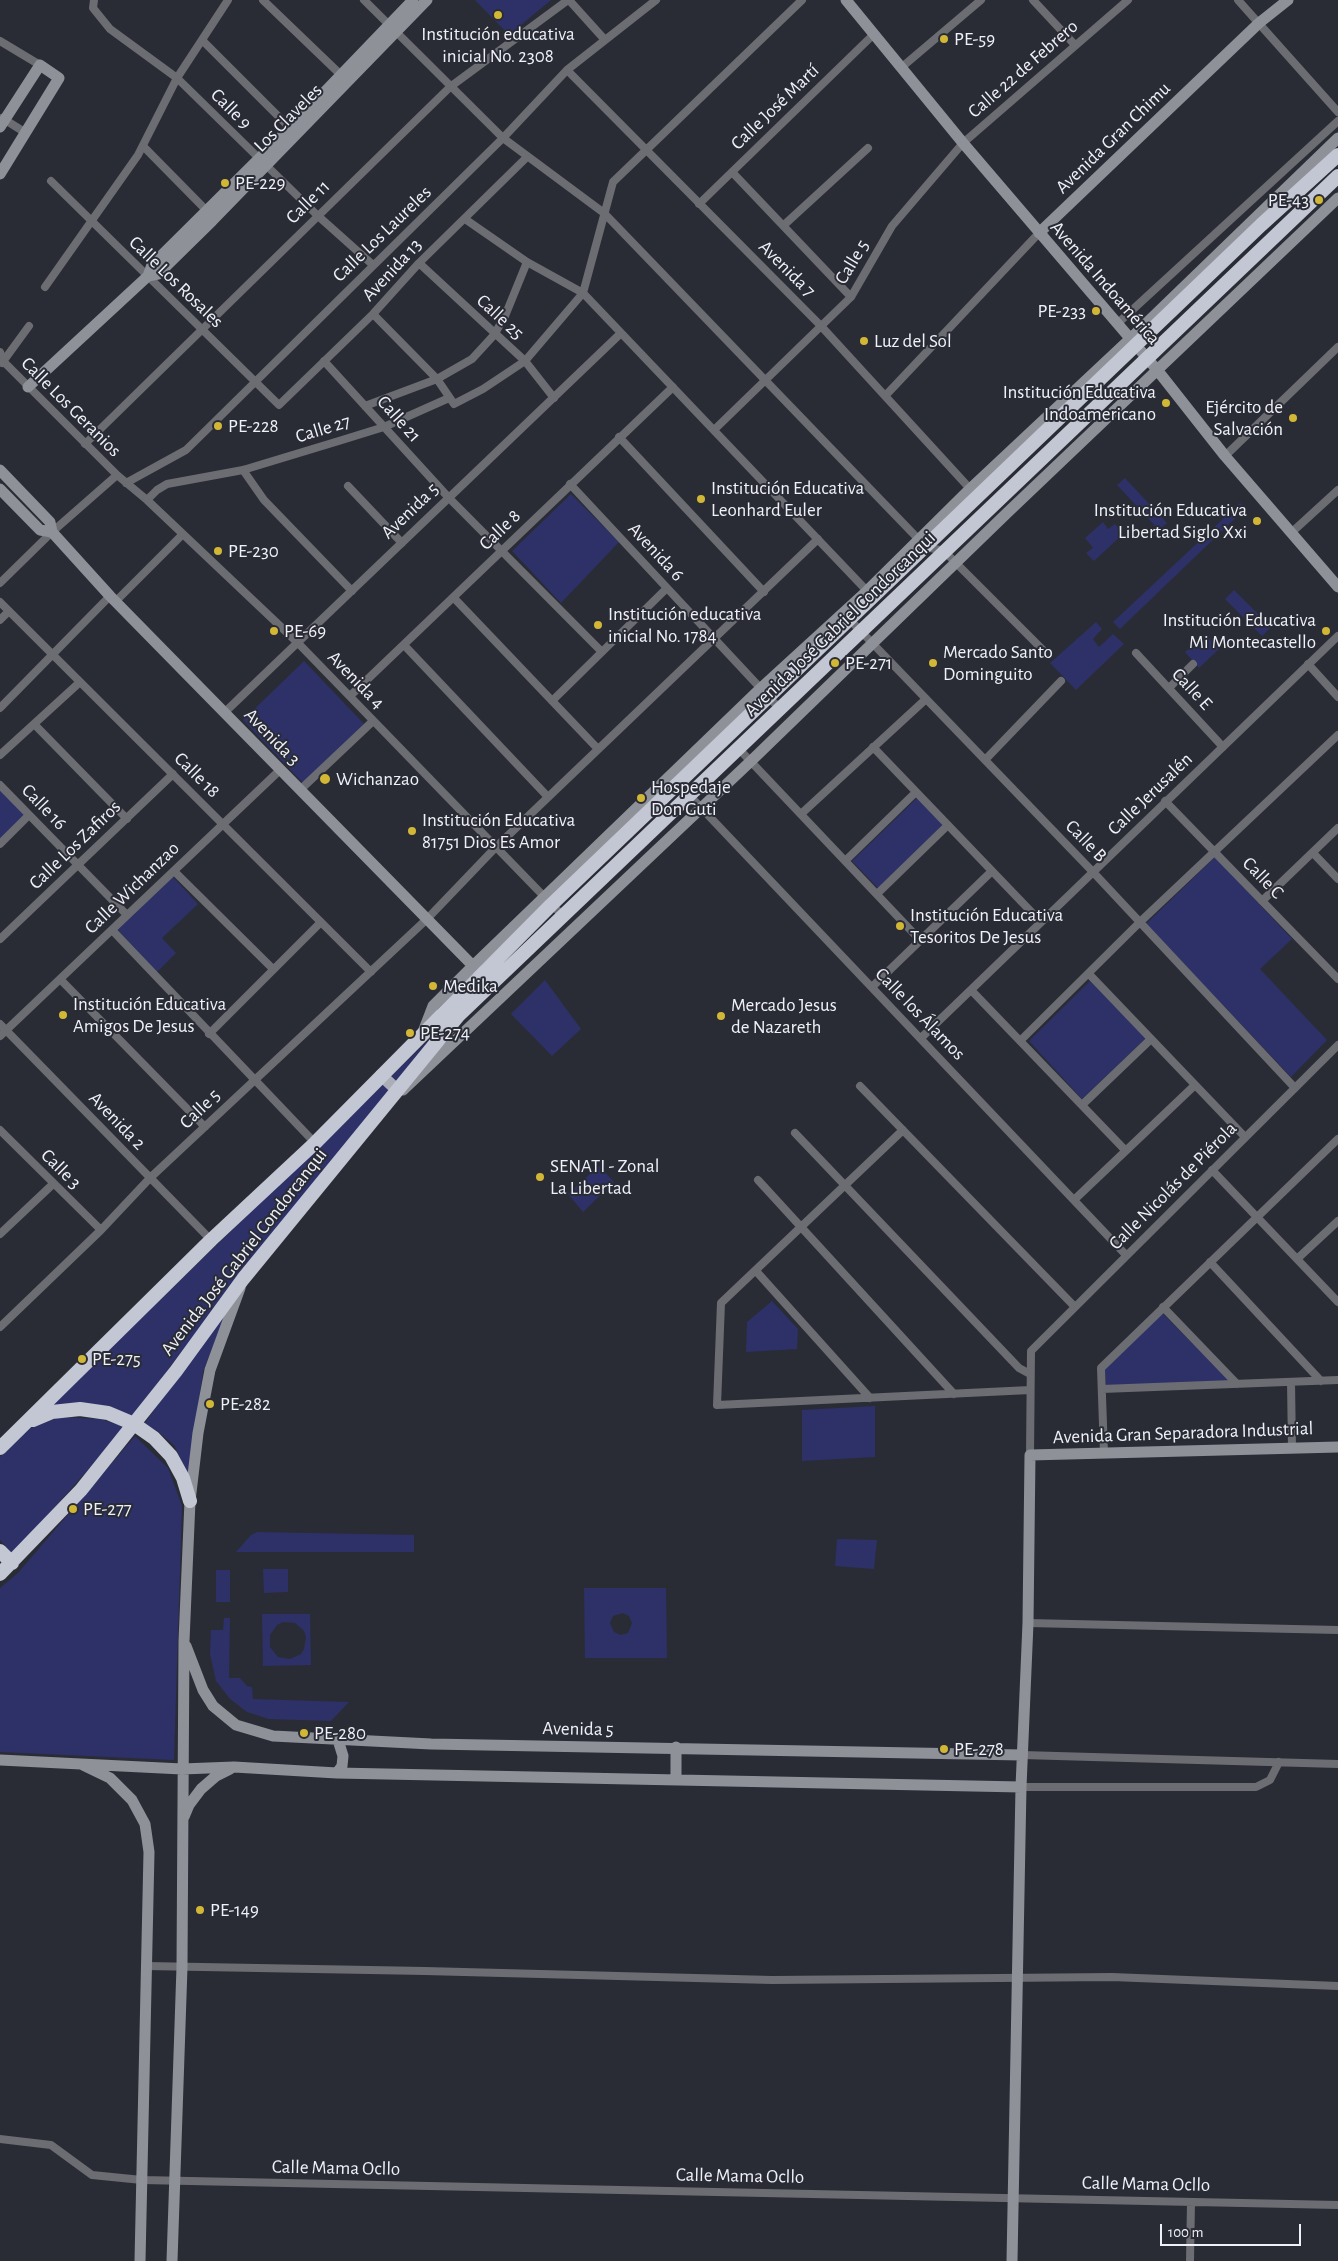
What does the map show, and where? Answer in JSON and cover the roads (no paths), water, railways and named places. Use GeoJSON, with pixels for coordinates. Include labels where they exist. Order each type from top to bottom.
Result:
{"type":"FeatureCollection","features":[{"type":"Feature","properties":{"kind":"highway","name":"Avenida José Gabriel Condorcanqui"},"geometry":{"type":"LineString","coordinates":[[0,1574],[81,1490],[176,1371],[243,1279],[379,1110],[458,1016],[779,708],[855,625],[870,594],[1133,343],[1338,155]]}},
{"type":"Feature","properties":{"kind":"highway","name":"Avenida José Gabriel Condorcanqui"},"geometry":{"type":"LineString","coordinates":[[0,1448],[211,1240],[315,1143],[423,1032],[477,970],[766,692],[855,625],[944,551],[1338,176]]}},
{"type":"Feature","properties":{"kind":"highway"},"geometry":{"type":"LineString","coordinates":[[26,1422],[52,1412],[80,1409],[108,1413],[134,1424],[154,1438],[171,1456],[183,1478],[190,1501]]}},
{"type":"Feature","properties":{"kind":"highway"},"geometry":{"type":"LineString","coordinates":[[0,1551],[12,1563]]}},
{"type":"Feature","properties":{"kind":"main road"},"geometry":{"type":"LineString","coordinates":[[381,1075],[397,1090]]}},
{"type":"Feature","properties":{"kind":"street","name":"Calle 9"},"geometry":{"type":"LineString","coordinates":[[94,0],[93,8],[110,29],[177,78],[317,216],[373,265]]}},
{"type":"Feature","properties":{"kind":"street"},"geometry":{"type":"LineString","coordinates":[[45,287],[143,146],[177,78],[228,0]]}},
{"type":"Feature","properties":{"kind":"street"},"geometry":{"type":"LineString","coordinates":[[263,0],[341,75]]}},
{"type":"Feature","properties":{"kind":"street"},"geometry":{"type":"LineString","coordinates":[[364,0],[503,138],[604,213],[923,543],[944,551],[1044,651]]}},
{"type":"Feature","properties":{"kind":"street","name":"Los Claveles"},"geometry":{"type":"LineString","coordinates":[[148,276],[158,274],[262,162],[392,28],[413,0]]}},
{"type":"Feature","properties":{"kind":"street","name":"Los Claveles"},"geometry":{"type":"LineString","coordinates":[[28,387],[148,276],[152,265],[207,211],[262,162],[290,128],[341,75],[392,28],[427,0]]}},
{"type":"Feature","properties":{"kind":"street"},"geometry":{"type":"LineString","coordinates":[[568,0],[605,40]]}},
{"type":"Feature","properties":{"kind":"street","name":"Calle 11"},"geometry":{"type":"LineString","coordinates":[[85,444],[450,86],[568,0]]}},
{"type":"Feature","properties":{"kind":"street","name":"Calle Los Laureles"},"geometry":{"type":"LineString","coordinates":[[126,483],[186,450],[503,138],[567,70],[656,0]]}},
{"type":"Feature","properties":{"kind":"street"},"geometry":{"type":"LineString","coordinates":[[525,362],[583,294],[613,182],[802,0]]}},
{"type":"Feature","properties":{"kind":"street","name":"Avenida Indoamérica"},"geometry":{"type":"LineString","coordinates":[[846,0],[963,143],[1158,371],[1225,456],[1338,587]]}},
{"type":"Feature","properties":{"kind":"street"},"geometry":{"type":"LineString","coordinates":[[902,67],[981,0]]}},
{"type":"Feature","properties":{"kind":"street"},"geometry":{"type":"LineString","coordinates":[[1033,0],[1075,45]]}},
{"type":"Feature","properties":{"kind":"street","name":"Calle 22 de Febrero"},"geometry":{"type":"LineString","coordinates":[[963,143],[1128,0]]}},
{"type":"Feature","properties":{"kind":"street"},"geometry":{"type":"LineString","coordinates":[[1238,0],[1338,112]]}},
{"type":"Feature","properties":{"kind":"street","name":"Avenida Gran Chimu"},"geometry":{"type":"LineString","coordinates":[[886,395],[1039,233],[1259,23],[1288,0]]}},
{"type":"Feature","properties":{"kind":"street","name":"Calle José Martí"},"geometry":{"type":"LineString","coordinates":[[699,204],[874,34]]}},
{"type":"Feature","properties":{"kind":"street"},"geometry":{"type":"LineString","coordinates":[[202,40],[290,128]]}},
{"type":"Feature","properties":{"kind":"street"},"geometry":{"type":"LineString","coordinates":[[0,41],[59,78],[0,174]]}},
{"type":"Feature","properties":{"kind":"street"},"geometry":{"type":"LineString","coordinates":[[26,133],[1,121],[40,65]]}},
{"type":"Feature","properties":{"kind":"street","name":"Avenida 7"},"geometry":{"type":"LineString","coordinates":[[567,70],[821,326],[974,493]]}},
{"type":"Feature","properties":{"kind":"street"},"geometry":{"type":"LineString","coordinates":[[1117,324],[1338,121]]}},
{"type":"Feature","properties":{"kind":"street","name":"Avenida José Gabriel Condorcanqui"},"geometry":{"type":"LineString","coordinates":[[1133,343],[1338,138]]}},
{"type":"Feature","properties":{"kind":"street","name":"Calle 5"},"geometry":{"type":"LineString","coordinates":[[714,430],[851,297],[892,226],[963,143]]}},
{"type":"Feature","properties":{"kind":"street"},"geometry":{"type":"LineString","coordinates":[[143,146],[207,211]]}},
{"type":"Feature","properties":{"kind":"street"},"geometry":{"type":"LineString","coordinates":[[784,225],[868,148]]}},
{"type":"Feature","properties":{"kind":"street","name":"Avenida 13"},"geometry":{"type":"LineString","coordinates":[[279,405],[373,314],[419,263],[527,157]]}},
{"type":"Feature","properties":{"kind":"street"},"geometry":{"type":"LineString","coordinates":[[732,172],[851,297]]}},
{"type":"Feature","properties":{"kind":"street","name":"Calle Los Rosales"},"geometry":{"type":"LineString","coordinates":[[52,181],[279,405]]}},
{"type":"Feature","properties":{"kind":"street","name":"Avenida José Gabriel Condorcanqui"},"geometry":{"type":"LineString","coordinates":[[379,1110],[461,1037],[1338,198]]}},
{"type":"Feature","properties":{"kind":"street"},"geometry":{"type":"LineString","coordinates":[[465,218],[527,262],[583,294],[870,594]]}},
{"type":"Feature","properties":{"kind":"street"},"geometry":{"type":"LineString","coordinates":[[365,406],[437,379],[472,359],[494,335],[505,316],[527,262]]}},
{"type":"Feature","properties":{"kind":"street","name":"Calle 25"},"geometry":{"type":"LineString","coordinates":[[419,263],[525,362],[554,398]]}},
{"type":"Feature","properties":{"kind":"street"},"geometry":{"type":"LineString","coordinates":[[373,314],[437,379],[449,398]]}},
{"type":"Feature","properties":{"kind":"street"},"geometry":{"type":"LineString","coordinates":[[1,363],[29,326]]}},
{"type":"Feature","properties":{"kind":"street","name":"Avenida 5"},"geometry":{"type":"LineString","coordinates":[[224,713],[620,334]]}},
{"type":"Feature","properties":{"kind":"street"},"geometry":{"type":"LineString","coordinates":[[1225,456],[1338,348]]}},
{"type":"Feature","properties":{"kind":"street","name":"Calle Los Geranios"},"geometry":{"type":"LineString","coordinates":[[0,352],[1,363],[117,475]]}},
{"type":"Feature","properties":{"kind":"street","name":"Calle 21"},"geometry":{"type":"LineString","coordinates":[[324,361],[449,498],[602,652]]}},
{"type":"Feature","properties":{"kind":"street","name":"Calle 27"},"geometry":{"type":"LineString","coordinates":[[147,500],[157,490],[167,484],[243,470],[384,427],[449,398],[454,404],[483,389],[525,362]]}},
{"type":"Feature","properties":{"kind":"street","name":"Calle 8"},"geometry":{"type":"LineString","coordinates":[[350,696],[673,387]]}},
{"type":"Feature","properties":{"kind":"street"},"geometry":{"type":"LineString","coordinates":[[619,437],[764,592]]}},
{"type":"Feature","properties":{"kind":"street","name":"Avenida 3"},"geometry":{"type":"LineString","coordinates":[[0,470],[50,522],[52,532],[112,599],[491,985]]}},
{"type":"Feature","properties":{"kind":"street"},"geometry":{"type":"LineString","coordinates":[[243,470],[264,500],[352,591]]}},
{"type":"Feature","properties":{"kind":"street"},"geometry":{"type":"LineString","coordinates":[[0,583],[52,532],[117,475]]}},
{"type":"Feature","properties":{"kind":"street","name":"Avenida 4"},"geometry":{"type":"LineString","coordinates":[[117,475],[147,500],[298,642],[563,916]]}},
{"type":"Feature","properties":{"kind":"street","name":"Avenida 6"},"geometry":{"type":"LineString","coordinates":[[570,484],[779,708]]}},
{"type":"Feature","properties":{"kind":"street"},"geometry":{"type":"LineString","coordinates":[[348,486],[402,544]]}},
{"type":"Feature","properties":{"kind":"street","name":"Avenida 3"},"geometry":{"type":"LineString","coordinates":[[0,489],[40,530],[52,532]]}},
{"type":"Feature","properties":{"kind":"street"},"geometry":{"type":"LineString","coordinates":[[1291,533],[1338,490]]}},
{"type":"Feature","properties":{"kind":"street"},"geometry":{"type":"LineString","coordinates":[[0,708],[52,654],[183,534]]}},
{"type":"Feature","properties":{"kind":"street","name":"Calle 5"},"geometry":{"type":"LineString","coordinates":[[0,1326],[101,1230],[150,1178],[427,919],[496,847],[818,539]]}},
{"type":"Feature","properties":{"kind":"street"},"geometry":{"type":"LineString","coordinates":[[552,701],[667,588]]}},
{"type":"Feature","properties":{"kind":"street","name":"Avenida José Gabriel Condorcanqui"},"geometry":{"type":"LineString","coordinates":[[766,692],[870,594]]}},
{"type":"Feature","properties":{"kind":"street"},"geometry":{"type":"LineString","coordinates":[[454,598],[598,749]]}},
{"type":"Feature","properties":{"kind":"street","name":"Calle 18"},"geometry":{"type":"LineString","coordinates":[[0,602],[371,972]]}},
{"type":"Feature","properties":{"kind":"street"},"geometry":{"type":"LineString","coordinates":[[0,620],[9,611]]}},
{"type":"Feature","properties":{"kind":"street","name":"Calle B"},"geometry":{"type":"LineString","coordinates":[[855,625],[1093,872],[1295,1088]]}},
{"type":"Feature","properties":{"kind":"street","name":"Calle Jerusalén"},"geometry":{"type":"LineString","coordinates":[[921,1038],[1165,800],[1338,636]]}},
{"type":"Feature","properties":{"kind":"street"},"geometry":{"type":"LineString","coordinates":[[404,645],[548,798]]}},
{"type":"Feature","properties":{"kind":"street","name":"Calle E"},"geometry":{"type":"LineString","coordinates":[[1136,653],[1223,747]]}},
{"type":"Feature","properties":{"kind":"street"},"geometry":{"type":"LineString","coordinates":[[1168,688],[1194,664]]}},
{"type":"Feature","properties":{"kind":"street"},"geometry":{"type":"LineString","coordinates":[[1308,664],[1338,697]]}},
{"type":"Feature","properties":{"kind":"street"},"geometry":{"type":"LineString","coordinates":[[985,760],[1061,680]]}},
{"type":"Feature","properties":{"kind":"street"},"geometry":{"type":"LineString","coordinates":[[0,755],[80,682]]}},
{"type":"Feature","properties":{"kind":"street"},"geometry":{"type":"LineString","coordinates":[[801,814],[926,699]]}},
{"type":"Feature","properties":{"kind":"street"},"geometry":{"type":"LineString","coordinates":[[300,790],[373,721]]}},
{"type":"Feature","properties":{"kind":"street"},"geometry":{"type":"LineString","coordinates":[[35,725],[127,819]]}},
{"type":"Feature","properties":{"kind":"street"},"geometry":{"type":"LineString","coordinates":[[1020,1041],[1140,922],[1338,735]]}},
{"type":"Feature","properties":{"kind":"street"},"geometry":{"type":"LineString","coordinates":[[873,747],[1041,922]]}},
{"type":"Feature","properties":{"kind":"street"},"geometry":{"type":"LineString","coordinates":[[738,748],[920,940]]}},
{"type":"Feature","properties":{"kind":"street","name":"Calle Wichanzao"},"geometry":{"type":"LineString","coordinates":[[3,1033],[280,770]]}},
{"type":"Feature","properties":{"kind":"street","name":"Calle Los Zafiros"},"geometry":{"type":"LineString","coordinates":[[0,939],[79,866],[173,774]]}},
{"type":"Feature","properties":{"kind":"street","name":"Calle 16"},"geometry":{"type":"LineString","coordinates":[[0,785],[127,915]]}},
{"type":"Feature","properties":{"kind":"street"},"geometry":{"type":"LineString","coordinates":[[845,861],[916,792]]}},
{"type":"Feature","properties":{"kind":"street","name":"Calle los Álamos"},"geometry":{"type":"LineString","coordinates":[[689,795],[1126,1255]]}},
{"type":"Feature","properties":{"kind":"street","name":"Calle C"},"geometry":{"type":"LineString","coordinates":[[1165,800],[1338,979]]}},
{"type":"Feature","properties":{"kind":"street"},"geometry":{"type":"LineString","coordinates":[[0,844],[29,815]]}},
{"type":"Feature","properties":{"kind":"street"},"geometry":{"type":"LineString","coordinates":[[877,894],[948,825]]}},
{"type":"Feature","properties":{"kind":"street"},"geometry":{"type":"LineString","coordinates":[[1262,900],[1338,828]]}},
{"type":"Feature","properties":{"kind":"street"},"geometry":{"type":"LineString","coordinates":[[1312,852],[1338,879]]}},
{"type":"Feature","properties":{"kind":"street"},"geometry":{"type":"LineString","coordinates":[[174,871],[273,969]]}},
{"type":"Feature","properties":{"kind":"street"},"geometry":{"type":"LineString","coordinates":[[872,987],[992,871]]}},
{"type":"Feature","properties":{"kind":"street"},"geometry":{"type":"LineString","coordinates":[[209,1034],[320,922]]}},
{"type":"Feature","properties":{"kind":"street"},"geometry":{"type":"LineString","coordinates":[[112,930],[209,1034],[315,1143]]}},
{"type":"Feature","properties":{"kind":"street"},"geometry":{"type":"LineString","coordinates":[[1089,974],[1245,1137]]}},
{"type":"Feature","properties":{"kind":"street"},"geometry":{"type":"LineString","coordinates":[[60,979],[204,1127]]}},
{"type":"Feature","properties":{"kind":"street"},"geometry":{"type":"LineString","coordinates":[[971,990],[1125,1150]]}},
{"type":"Feature","properties":{"kind":"street","name":"Avenida 2"},"geometry":{"type":"LineString","coordinates":[[0,1024],[3,1033],[211,1240]]}},
{"type":"Feature","properties":{"kind":"street"},"geometry":{"type":"LineString","coordinates":[[1082,1105],[1151,1039]]}},
{"type":"Feature","properties":{"kind":"street","name":"Calle Nicolás de Piérola"},"geometry":{"type":"LineString","coordinates":[[1030,1374],[1031,1350],[1338,1045]]}},
{"type":"Feature","properties":{"kind":"street"},"geometry":{"type":"LineString","coordinates":[[1074,1200],[1195,1085]]}},
{"type":"Feature","properties":{"kind":"street"},"geometry":{"type":"LineString","coordinates":[[860,1086],[1075,1307]]}},
{"type":"Feature","properties":{"kind":"street","name":"Calle 3"},"geometry":{"type":"LineString","coordinates":[[0,1130],[101,1230]]}},
{"type":"Feature","properties":{"kind":"street"},"geometry":{"type":"LineString","coordinates":[[903,1130],[721,1303],[717,1405],[1030,1390]]}},
{"type":"Feature","properties":{"kind":"street"},"geometry":{"type":"LineString","coordinates":[[795,1133],[1019,1368],[1030,1374],[1028,1622],[1022,1755],[1016,1979],[1012,2261]]}},
{"type":"Feature","properties":{"kind":"street"},"geometry":{"type":"LineString","coordinates":[[1104,1453],[1101,1368],[1256,1216],[1338,1139]]}},
{"type":"Feature","properties":{"kind":"street"},"geometry":{"type":"LineString","coordinates":[[1212,1170],[1338,1302]]}},
{"type":"Feature","properties":{"kind":"street"},"geometry":{"type":"LineString","coordinates":[[758,1180],[954,1394]]}},
{"type":"Feature","properties":{"kind":"street"},"geometry":{"type":"LineString","coordinates":[[0,1234],[53,1184]]}},
{"type":"Feature","properties":{"kind":"street"},"geometry":{"type":"LineString","coordinates":[[1297,1259],[1338,1221]]}},
{"type":"Feature","properties":{"kind":"street"},"geometry":{"type":"LineString","coordinates":[[1210,1262],[1321,1381]]}},
{"type":"Feature","properties":{"kind":"street"},"geometry":{"type":"LineString","coordinates":[[756,1271],[870,1398]]}},
{"type":"Feature","properties":{"kind":"street"},"geometry":{"type":"LineString","coordinates":[[172,2261],[182,1967],[184,1641],[190,1501],[198,1433],[210,1370],[243,1279]]}},
{"type":"Feature","properties":{"kind":"street"},"geometry":{"type":"LineString","coordinates":[[1163,1307],[1237,1384]]}},
{"type":"Feature","properties":{"kind":"street"},"geometry":{"type":"LineString","coordinates":[[1102,1389],[1338,1380]]}},
{"type":"Feature","properties":{"kind":"street"},"geometry":{"type":"LineString","coordinates":[[1292,1382],[1292,1448]]}},
{"type":"Feature","properties":{"kind":"street","name":"Avenida Gran Separadora Industrial"},"geometry":{"type":"LineString","coordinates":[[1030,1455],[1338,1446]]}},
{"type":"Feature","properties":{"kind":"street"},"geometry":{"type":"LineString","coordinates":[[1028,1622],[1338,1630]]}},
{"type":"Feature","properties":{"kind":"street","name":"Avenida 5"},"geometry":{"type":"LineString","coordinates":[[184,1641],[203,1690],[213,1706],[236,1725],[272,1736],[441,1744],[1022,1755]]}},
{"type":"Feature","properties":{"kind":"street"},"geometry":{"type":"LineString","coordinates":[[337,1773],[342,1766],[343,1756],[338,1740]]}},
{"type":"Feature","properties":{"kind":"street"},"geometry":{"type":"LineString","coordinates":[[676,1747],[676,1778]]}},
{"type":"Feature","properties":{"kind":"street"},"geometry":{"type":"LineString","coordinates":[[1022,1755],[1338,1764]]}},
{"type":"Feature","properties":{"kind":"street"},"geometry":{"type":"LineString","coordinates":[[0,1760],[182,1768],[234,1767],[337,1773],[676,1778],[1021,1787],[1256,1788],[1270,1780],[1279,1762]]}},
{"type":"Feature","properties":{"kind":"street"},"geometry":{"type":"LineString","coordinates":[[79,1762],[110,1778],[132,1800],[146,1824],[149,1852],[140,2261]]}},
{"type":"Feature","properties":{"kind":"street"},"geometry":{"type":"LineString","coordinates":[[182,1823],[189,1805],[201,1788],[216,1776],[234,1767]]}},
{"type":"Feature","properties":{"kind":"street"},"geometry":{"type":"LineString","coordinates":[[146,1966],[425,1970],[772,1980],[1016,1979],[1112,1976],[1338,1986]]}},
{"type":"Feature","properties":{"kind":"street","name":"Calle Mama Ocllo"},"geometry":{"type":"LineString","coordinates":[[0,2139],[51,2145],[92,2175],[174,2182],[1014,2197],[1338,2205]]}},
{"type":"Feature","properties":{"kind":"street"},"geometry":{"type":"LineString","coordinates":[[1190,2261],[1191,2202]]}},
{"type":"Feature","properties":{"kind":"place","name":"Institución educativa inicial No. 2308"},"geometry":{"type":"Point","coordinates":[498,15]}},
{"type":"Feature","properties":{"kind":"place","name":"PE-59"},"geometry":{"type":"Point","coordinates":[944,39]}},
{"type":"Feature","properties":{"kind":"place","name":"PE-229"},"geometry":{"type":"Point","coordinates":[225,183]}},
{"type":"Feature","properties":{"kind":"place","name":"PE-43"},"geometry":{"type":"Point","coordinates":[1319,200]}},
{"type":"Feature","properties":{"kind":"place","name":"PE-233"},"geometry":{"type":"Point","coordinates":[1096,311]}},
{"type":"Feature","properties":{"kind":"place","name":"Luz del Sol"},"geometry":{"type":"Point","coordinates":[864,341]}},
{"type":"Feature","properties":{"kind":"place","name":"Institución Educativa Indoamericano"},"geometry":{"type":"Point","coordinates":[1166,403]}},
{"type":"Feature","properties":{"kind":"place","name":"Ejército de Salvación"},"geometry":{"type":"Point","coordinates":[1293,418]}},
{"type":"Feature","properties":{"kind":"place","name":"PE-228"},"geometry":{"type":"Point","coordinates":[218,426]}},
{"type":"Feature","properties":{"kind":"place","name":"Institución Educativa Leonhard Euler"},"geometry":{"type":"Point","coordinates":[701,499]}},
{"type":"Feature","properties":{"kind":"place","name":"Institución Educativa Libertad Siglo Xxi"},"geometry":{"type":"Point","coordinates":[1257,521]}},
{"type":"Feature","properties":{"kind":"place","name":"PE-230"},"geometry":{"type":"Point","coordinates":[218,551]}},
{"type":"Feature","properties":{"kind":"place","name":"Institución educativa inicial No. 1784"},"geometry":{"type":"Point","coordinates":[598,625]}},
{"type":"Feature","properties":{"kind":"place","name":"PE-69"},"geometry":{"type":"Point","coordinates":[274,631]}},
{"type":"Feature","properties":{"kind":"place","name":"Institución Educativa Mi Montecastello"},"geometry":{"type":"Point","coordinates":[1326,631]}},
{"type":"Feature","properties":{"kind":"place","name":"PE-271"},"geometry":{"type":"Point","coordinates":[835,663]}},
{"type":"Feature","properties":{"kind":"place","name":"Mercado Santo Dominguito"},"geometry":{"type":"Point","coordinates":[933,663]}},
{"type":"Feature","properties":{"kind":"place","name":"Wichanzao"},"geometry":{"type":"Point","coordinates":[325,779]}},
{"type":"Feature","properties":{"kind":"place","name":"Hospedaje Don Guti"},"geometry":{"type":"Point","coordinates":[641,798]}},
{"type":"Feature","properties":{"kind":"place","name":"Institución Educativa 81751 Dios Es Amor"},"geometry":{"type":"Point","coordinates":[412,831]}},
{"type":"Feature","properties":{"kind":"place","name":"Institución Educativa Tesoritos De Jesus"},"geometry":{"type":"Point","coordinates":[900,926]}},
{"type":"Feature","properties":{"kind":"place","name":"Medika"},"geometry":{"type":"Point","coordinates":[433,986]}},
{"type":"Feature","properties":{"kind":"place","name":"Institución Educativa Amigos De Jesus"},"geometry":{"type":"Point","coordinates":[63,1015]}},
{"type":"Feature","properties":{"kind":"place","name":"Mercado Jesus de Nazareth"},"geometry":{"type":"Point","coordinates":[721,1016]}},
{"type":"Feature","properties":{"kind":"place","name":"PE-274"},"geometry":{"type":"Point","coordinates":[410,1033]}},
{"type":"Feature","properties":{"kind":"place","name":"SENATI - Zonal La Libertad"},"geometry":{"type":"Point","coordinates":[540,1177]}},
{"type":"Feature","properties":{"kind":"place","name":"PE-275"},"geometry":{"type":"Point","coordinates":[82,1359]}},
{"type":"Feature","properties":{"kind":"place","name":"PE-282"},"geometry":{"type":"Point","coordinates":[210,1404]}},
{"type":"Feature","properties":{"kind":"place","name":"PE-277"},"geometry":{"type":"Point","coordinates":[73,1509]}},
{"type":"Feature","properties":{"kind":"place","name":"PE-280"},"geometry":{"type":"Point","coordinates":[304,1733]}},
{"type":"Feature","properties":{"kind":"place","name":"PE-278"},"geometry":{"type":"Point","coordinates":[944,1749]}},
{"type":"Feature","properties":{"kind":"place","name":"PE-149"},"geometry":{"type":"Point","coordinates":[200,1910]}}]}
